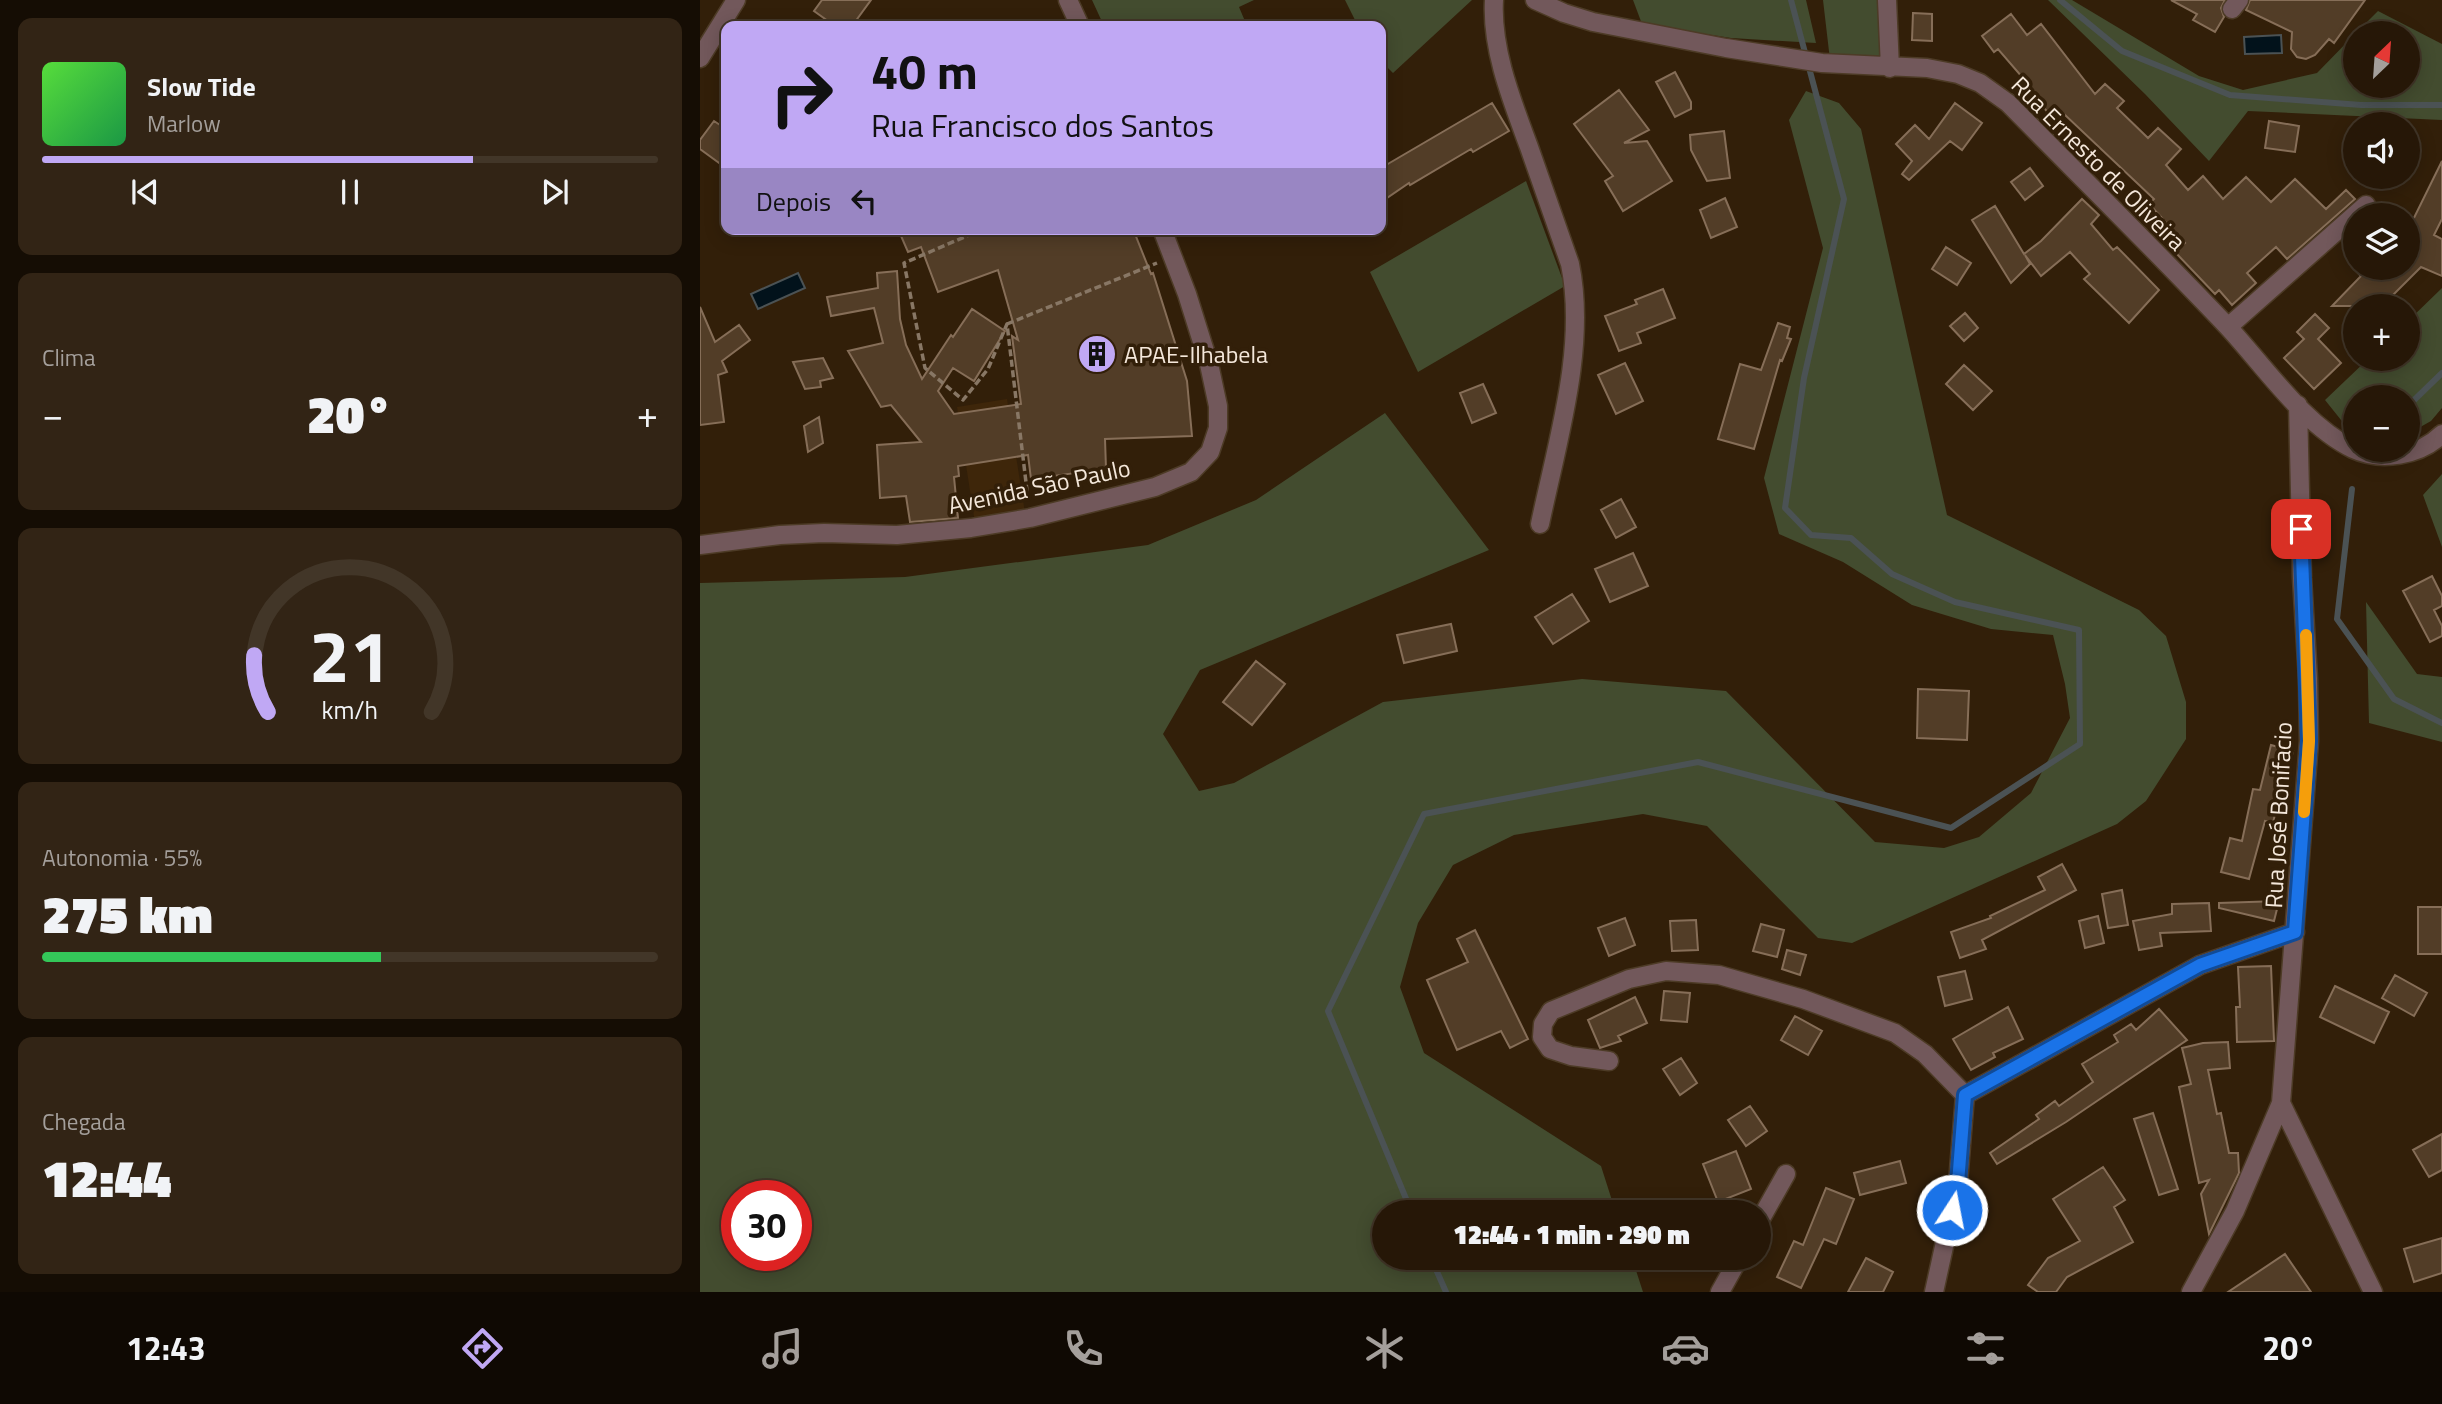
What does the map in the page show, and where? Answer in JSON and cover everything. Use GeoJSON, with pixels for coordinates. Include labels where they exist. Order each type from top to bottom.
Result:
{"type":"FeatureCollection","features":[{"type":"Feature","properties":{"kind":"street"},"geometry":{"type":"LineString","coordinates":[[723,21],[736,0]]}},
{"type":"Feature","properties":{"kind":"street"},"geometry":{"type":"LineString","coordinates":[[1068,0],[1078,21]]}},
{"type":"Feature","properties":{"kind":"street"},"geometry":{"type":"LineString","coordinates":[[1494,0],[1493,16],[1498,49],[1514,105],[1574,282],[1576,321],[1572,369],[1540,524]]}},
{"type":"Feature","properties":{"kind":"street","name":"Rua Ernesto de Oliveira"},"geometry":{"type":"LineString","coordinates":[[1535,0],[1564,13],[1614,26],[1793,60],[1890,68],[1927,68],[1958,74],[1980,83],[2008,103],[2228,327],[2327,433],[2353,449],[2372,456],[2402,454],[2421,449],[2442,434]]}},
{"type":"Feature","properties":{"kind":"street"},"geometry":{"type":"LineString","coordinates":[[1887,0],[1890,68]]}},
{"type":"Feature","properties":{"kind":"street"},"geometry":{"type":"LineString","coordinates":[[700,58],[721,24]]}},
{"type":"Feature","properties":{"kind":"street"},"geometry":{"type":"LineString","coordinates":[[2228,327],[2343,225]]}},
{"type":"Feature","properties":{"kind":"street"},"geometry":{"type":"LineString","coordinates":[[1164,235],[1173,257]]}},
{"type":"Feature","properties":{"kind":"street","name":"Avenida São Paulo"},"geometry":{"type":"LineString","coordinates":[[700,545],[780,535],[897,535],[971,528],[1030,518],[1156,487],[1191,472],[1210,452],[1218,428],[1217,406],[1209,364],[1173,257]]}},
{"type":"Feature","properties":{"kind":"street","name":"Rua José Bonifacio"},"geometry":{"type":"LineString","coordinates":[[2191,1292],[2235,1211],[2281,1103],[2309,741],[2298,405]]}},
{"type":"Feature","properties":{"kind":"street"},"geometry":{"type":"LineString","coordinates":[[1965,1095],[2200,965],[2295,932]]}},
{"type":"Feature","properties":{"kind":"street"},"geometry":{"type":"LineString","coordinates":[[1609,1061],[1571,1056],[1550,1049],[1542,1037],[1543,1024],[1551,1011],[1629,979],[1666,971],[1719,975],[1803,999],[1895,1033],[1925,1054],[1965,1095],[1958,1183],[1934,1292]]}},
{"type":"Feature","properties":{"kind":"street"},"geometry":{"type":"LineString","coordinates":[[2281,1103],[2373,1292]]}},
{"type":"Feature","properties":{"kind":"street"},"geometry":{"type":"LineString","coordinates":[[1771,1201],[1786,1174]]}},
{"type":"Feature","properties":{"kind":"street"},"geometry":{"type":"LineString","coordinates":[[1720,1292],[1732,1270]]}},
{"type":"Feature","properties":{"kind":"path"},"geometry":{"type":"LineString","coordinates":[[969,235],[904,263],[925,369],[963,401],[988,369],[1007,324],[1173,257]]}},
{"type":"Feature","properties":{"kind":"path"},"geometry":{"type":"LineString","coordinates":[[1007,324],[1030,518]]}},
{"type":"Feature","properties":{"kind":"shaded area"},"geometry":{"type":"Polygon","coordinates":[[[1007,399],[1025,513],[975,523],[957,407],[1007,399]]]}},
{"type":"Feature","properties":{"kind":"green space"},"geometry":{"type":"Polygon","coordinates":[[[1092,0],[1254,0],[1239,7],[1245,21],[1102,21],[1092,0]]]}},
{"type":"Feature","properties":{"kind":"green space"},"geometry":{"type":"Polygon","coordinates":[[[1345,0],[1472,0],[1393,73],[1386,66],[1386,21],[1356,21],[1345,0]]]}},
{"type":"Feature","properties":{"kind":"green space"},"geometry":{"type":"Polygon","coordinates":[[[1633,0],[1806,0],[1816,43],[1731,38],[1642,24],[1633,0]]]}},
{"type":"Feature","properties":{"kind":"green space"},"geometry":{"type":"Polygon","coordinates":[[[1823,0],[1880,0],[1884,61],[1830,60],[1823,0]]]}},
{"type":"Feature","properties":{"kind":"green space"},"geometry":{"type":"Polygon","coordinates":[[[2048,0],[2072,0],[2199,76],[2243,90],[2317,73],[2343,46],[2343,98],[2420,98],[2420,33],[2442,44],[2442,120],[2420,119],[2420,112],[2343,112],[2343,115],[2248,111],[2209,161],[2145,94],[2048,0]]]}},
{"type":"Feature","properties":{"kind":"green space"},"geometry":{"type":"Polygon","coordinates":[[[2378,11],[2397,21],[2368,21],[2378,11]]]}},
{"type":"Feature","properties":{"kind":"green space"},"geometry":{"type":"Polygon","coordinates":[[[1806,91],[1839,103],[1861,129],[1947,515],[2139,610],[2166,636],[2186,702],[2186,739],[2146,801],[2117,824],[1852,943],[1818,938],[1707,826],[1643,814],[1514,835],[1453,865],[1418,923],[1400,987],[1424,1053],[1601,1166],[1612,1200],[1372,1200],[1372,1270],[1636,1270],[1643,1292],[700,1292],[700,583],[905,577],[1148,545],[1256,500],[1385,413],[1489,550],[1200,670],[1163,734],[1199,791],[1234,783],[1383,702],[1582,679],[1726,691],[1875,842],[1944,848],[1979,837],[2031,793],[2070,718],[2053,635],[1991,629],[1912,605],[1843,562],[1779,534],[1764,478],[1823,248],[1789,120],[1806,91]]]}},
{"type":"Feature","properties":{"kind":"green space"},"geometry":{"type":"Polygon","coordinates":[[[1526,181],[1565,286],[1418,372],[1370,272],[1526,181]]]}},
{"type":"Feature","properties":{"kind":"green space"},"geometry":{"type":"Polygon","coordinates":[[[2442,288],[2442,408],[2431,421],[2420,427],[2420,385],[2343,385],[2343,422],[2325,400],[2355,371],[2420,371],[2420,309],[2442,288]]]}},
{"type":"Feature","properties":{"kind":"green space"},"geometry":{"type":"Polygon","coordinates":[[[2442,474],[2442,547],[2423,495],[2442,474]]]}},
{"type":"Feature","properties":{"kind":"green space"},"geometry":{"type":"Polygon","coordinates":[[[2366,602],[2417,674],[2442,677],[2442,742],[2369,723],[2366,602]]]}},
{"type":"Feature","properties":{"kind":"water"},"geometry":{"type":"Polygon","coordinates":[[[2281,35],[2282,53],[2245,54],[2244,37],[2281,35]]]}},
{"type":"Feature","properties":{"kind":"water"},"geometry":{"type":"Polygon","coordinates":[[[798,273],[805,288],[758,309],[751,294],[798,273]]]}},
{"type":"Feature","properties":{"kind":"building"},"geometry":{"type":"Polygon","coordinates":[[[822,0],[871,0],[856,21],[828,21],[814,11],[822,0]]]}},
{"type":"Feature","properties":{"kind":"building"},"geometry":{"type":"Polygon","coordinates":[[[2171,0],[2225,0],[2221,8],[2224,17],[2215,32],[2193,20],[2197,14],[2171,0]]]}},
{"type":"Feature","properties":{"kind":"building"},"geometry":{"type":"Polygon","coordinates":[[[2250,0],[2365,0],[2350,21],[2343,21],[2343,31],[2334,43],[2329,39],[2315,55],[2306,59],[2297,57],[2291,49],[2292,32],[2246,10],[2250,0]]]}},
{"type":"Feature","properties":{"kind":"building"},"geometry":{"type":"Polygon","coordinates":[[[1913,13],[1932,14],[1932,41],[1912,40],[1913,13]]]}},
{"type":"Feature","properties":{"kind":"building"},"geometry":{"type":"Polygon","coordinates":[[[2011,14],[2027,35],[2041,24],[2095,94],[2105,84],[2124,101],[2117,108],[2148,138],[2158,128],[2181,149],[2166,165],[2188,190],[2203,176],[2223,199],[2246,177],[2271,202],[2295,179],[2326,209],[2346,190],[2355,199],[2350,203],[2343,203],[2343,210],[2287,259],[2276,247],[2247,273],[2256,283],[2232,305],[2219,290],[2215,294],[2175,252],[2185,243],[2149,204],[2154,199],[2063,113],[2054,120],[2027,87],[2029,85],[1998,49],[1994,52],[1982,36],[2011,14]]]}},
{"type":"Feature","properties":{"kind":"building"},"geometry":{"type":"Polygon","coordinates":[[[1675,72],[1691,102],[1691,109],[1675,117],[1656,82],[1675,72]]]}},
{"type":"Feature","properties":{"kind":"building"},"geometry":{"type":"Polygon","coordinates":[[[1619,90],[1649,130],[1624,143],[1647,141],[1672,181],[1623,211],[1605,181],[1613,176],[1574,124],[1619,90]]]}},
{"type":"Feature","properties":{"kind":"building"},"geometry":{"type":"Polygon","coordinates":[[[1492,103],[1509,131],[1473,152],[1471,149],[1410,185],[1409,183],[1386,199],[1386,165],[1492,103]]]}},
{"type":"Feature","properties":{"kind":"building"},"geometry":{"type":"Polygon","coordinates":[[[1955,103],[1982,123],[1962,150],[1950,141],[1909,180],[1902,174],[1912,161],[1896,144],[1915,125],[1929,139],[1955,103]]]}},
{"type":"Feature","properties":{"kind":"building"},"geometry":{"type":"Polygon","coordinates":[[[714,121],[721,126],[721,164],[700,149],[700,140],[714,121]]]}},
{"type":"Feature","properties":{"kind":"building"},"geometry":{"type":"Polygon","coordinates":[[[2269,121],[2299,126],[2295,152],[2265,148],[2269,121]]]}},
{"type":"Feature","properties":{"kind":"building"},"geometry":{"type":"Polygon","coordinates":[[[1724,131],[1730,178],[1707,181],[1691,150],[1690,135],[1724,131]]]}},
{"type":"Feature","properties":{"kind":"building"},"geometry":{"type":"Polygon","coordinates":[[[2442,161],[2442,219],[2434,235],[2442,239],[2442,276],[2420,268],[2420,206],[2442,161]]]}},
{"type":"Feature","properties":{"kind":"building"},"geometry":{"type":"Polygon","coordinates":[[[2030,168],[2043,186],[2025,200],[2011,182],[2030,168]]]}},
{"type":"Feature","properties":{"kind":"building"},"geometry":{"type":"Polygon","coordinates":[[[1725,198],[1737,227],[1711,238],[1700,210],[1725,198]]]}},
{"type":"Feature","properties":{"kind":"building"},"geometry":{"type":"Polygon","coordinates":[[[2082,199],[2099,215],[2091,224],[2113,250],[2117,247],[2159,290],[2129,323],[2084,279],[2090,274],[2070,252],[2041,276],[2025,255],[2030,264],[2011,283],[1972,220],[1995,206],[2024,254],[2041,241],[2082,199]]]}},
{"type":"Feature","properties":{"kind":"building"},"geometry":{"type":"Polygon","coordinates":[[[901,235],[1135,235],[1151,274],[1153,273],[1187,381],[1192,436],[1105,439],[1106,469],[1031,479],[1028,455],[958,466],[959,476],[954,477],[958,518],[910,522],[906,496],[880,498],[877,445],[921,442],[891,405],[881,407],[848,351],[883,343],[874,308],[831,316],[827,297],[878,288],[877,273],[897,271],[900,319],[906,345],[922,379],[972,309],[1005,331],[974,381],[953,368],[938,391],[954,414],[1021,404],[1012,336],[1018,340],[998,270],[938,292],[921,247],[908,252],[901,235]]]}},
{"type":"Feature","properties":{"kind":"building"},"geometry":{"type":"Polygon","coordinates":[[[1946,247],[1971,263],[1957,285],[1932,269],[1946,247]]]}},
{"type":"Feature","properties":{"kind":"building"},"geometry":{"type":"Polygon","coordinates":[[[2357,280],[2408,280],[2394,294],[2344,294],[2357,280]]]}},
{"type":"Feature","properties":{"kind":"building"},"geometry":{"type":"Polygon","coordinates":[[[1663,289],[1675,318],[1637,333],[1641,343],[1619,351],[1605,316],[1637,304],[1635,300],[1663,289]]]}},
{"type":"Feature","properties":{"kind":"building"},"geometry":{"type":"Polygon","coordinates":[[[2343,295],[2343,306],[2332,306],[2343,295]]]}},
{"type":"Feature","properties":{"kind":"building"},"geometry":{"type":"Polygon","coordinates":[[[700,307],[715,342],[739,325],[750,340],[722,361],[727,372],[718,375],[724,422],[700,425],[700,307]]]}},
{"type":"Feature","properties":{"kind":"building"},"geometry":{"type":"Polygon","coordinates":[[[1965,313],[1978,328],[1964,341],[1950,326],[1965,313]]]}},
{"type":"Feature","properties":{"kind":"building"},"geometry":{"type":"Polygon","coordinates":[[[2315,314],[2329,328],[2318,339],[2341,363],[2314,389],[2284,358],[2304,339],[2297,332],[2315,314]]]}},
{"type":"Feature","properties":{"kind":"building"},"geometry":{"type":"Polygon","coordinates":[[[1778,323],[1790,327],[1787,338],[1791,339],[1782,361],[1780,360],[1754,449],[1718,439],[1740,364],[1761,370],[1778,323]]]}},
{"type":"Feature","properties":{"kind":"building"},"geometry":{"type":"Polygon","coordinates":[[[823,358],[833,378],[820,381],[821,387],[805,389],[793,362],[823,358]]]}},
{"type":"Feature","properties":{"kind":"building"},"geometry":{"type":"Polygon","coordinates":[[[1625,363],[1643,401],[1616,414],[1598,375],[1625,363]]]}},
{"type":"Feature","properties":{"kind":"building"},"geometry":{"type":"Polygon","coordinates":[[[1964,365],[1992,391],[1973,410],[1946,384],[1964,365]]]}},
{"type":"Feature","properties":{"kind":"building"},"geometry":{"type":"Polygon","coordinates":[[[1483,384],[1496,413],[1472,423],[1460,393],[1483,384]]]}},
{"type":"Feature","properties":{"kind":"building"},"geometry":{"type":"Polygon","coordinates":[[[819,417],[823,443],[808,452],[804,426],[819,417]]]}},
{"type":"Feature","properties":{"kind":"building"},"geometry":{"type":"Polygon","coordinates":[[[1621,499],[1636,527],[1616,538],[1601,510],[1621,499]]]}},
{"type":"Feature","properties":{"kind":"building"},"geometry":{"type":"Polygon","coordinates":[[[1633,553],[1648,586],[1610,602],[1595,569],[1633,553]]]}},
{"type":"Feature","properties":{"kind":"building"},"geometry":{"type":"Polygon","coordinates":[[[2432,576],[2442,596],[2442,606],[2434,610],[2442,626],[2442,636],[2430,642],[2403,591],[2432,576]]]}},
{"type":"Feature","properties":{"kind":"building"},"geometry":{"type":"Polygon","coordinates":[[[1572,594],[1589,621],[1553,644],[1535,617],[1572,594]]]}},
{"type":"Feature","properties":{"kind":"building"},"geometry":{"type":"Polygon","coordinates":[[[1451,624],[1457,651],[1404,663],[1397,635],[1451,624]]]}},
{"type":"Feature","properties":{"kind":"building"},"geometry":{"type":"Polygon","coordinates":[[[1256,661],[1285,684],[1252,725],[1223,702],[1256,661]]]}},
{"type":"Feature","properties":{"kind":"building"},"geometry":{"type":"Polygon","coordinates":[[[1918,689],[1969,691],[1967,740],[1917,738],[1918,689]]]}},
{"type":"Feature","properties":{"kind":"building"},"geometry":{"type":"Polygon","coordinates":[[[2271,745],[2293,751],[2273,823],[2265,821],[2249,879],[2221,872],[2230,838],[2242,841],[2253,789],[2260,790],[2271,745]]]}},
{"type":"Feature","properties":{"kind":"building"},"geometry":{"type":"Polygon","coordinates":[[[2062,864],[2076,890],[1982,940],[1986,949],[1960,958],[1951,932],[1991,918],[1990,916],[2045,890],[2038,877],[2062,864]]]}},
{"type":"Feature","properties":{"kind":"building"},"geometry":{"type":"Polygon","coordinates":[[[2122,890],[2128,925],[2108,928],[2102,894],[2122,890]]]}},
{"type":"Feature","properties":{"kind":"building"},"geometry":{"type":"Polygon","coordinates":[[[2279,901],[2274,921],[2219,908],[2219,903],[2279,901]]]}},
{"type":"Feature","properties":{"kind":"building"},"geometry":{"type":"Polygon","coordinates":[[[2209,903],[2211,931],[2160,933],[2162,946],[2139,950],[2133,921],[2172,914],[2172,904],[2209,903]]]}},
{"type":"Feature","properties":{"kind":"building"},"geometry":{"type":"Polygon","coordinates":[[[2418,907],[2442,907],[2442,954],[2418,954],[2418,907]]]}},
{"type":"Feature","properties":{"kind":"building"},"geometry":{"type":"Polygon","coordinates":[[[2098,916],[2104,943],[2085,948],[2079,921],[2098,916]]]}},
{"type":"Feature","properties":{"kind":"building"},"geometry":{"type":"Polygon","coordinates":[[[1625,918],[1635,945],[1609,956],[1598,928],[1625,918]]]}},
{"type":"Feature","properties":{"kind":"building"},"geometry":{"type":"Polygon","coordinates":[[[1696,920],[1698,950],[1672,951],[1670,921],[1696,920]]]}},
{"type":"Feature","properties":{"kind":"building"},"geometry":{"type":"Polygon","coordinates":[[[1761,924],[1784,930],[1777,957],[1753,951],[1761,924]]]}},
{"type":"Feature","properties":{"kind":"building"},"geometry":{"type":"Polygon","coordinates":[[[1475,930],[1528,1039],[1510,1048],[1501,1031],[1457,1050],[1427,980],[1468,962],[1457,939],[1475,930]]]}},
{"type":"Feature","properties":{"kind":"building"},"geometry":{"type":"Polygon","coordinates":[[[1787,950],[1806,955],[1800,975],[1782,969],[1787,950]]]}},
{"type":"Feature","properties":{"kind":"building"},"geometry":{"type":"Polygon","coordinates":[[[2271,966],[2274,1041],[2237,1042],[2236,1007],[2240,1007],[2238,967],[2271,966]]]}},
{"type":"Feature","properties":{"kind":"building"},"geometry":{"type":"Polygon","coordinates":[[[1965,971],[1972,999],[1945,1006],[1938,977],[1965,971]]]}},
{"type":"Feature","properties":{"kind":"building"},"geometry":{"type":"Polygon","coordinates":[[[2395,975],[2427,993],[2414,1016],[2382,998],[2395,975]]]}},
{"type":"Feature","properties":{"kind":"building"},"geometry":{"type":"Polygon","coordinates":[[[2335,986],[2389,1012],[2374,1043],[2320,1017],[2335,986]]]}},
{"type":"Feature","properties":{"kind":"building"},"geometry":{"type":"Polygon","coordinates":[[[1664,991],[1690,993],[1687,1022],[1661,1020],[1664,991]]]}},
{"type":"Feature","properties":{"kind":"building"},"geometry":{"type":"Polygon","coordinates":[[[1635,997],[1647,1023],[1618,1036],[1621,1041],[1600,1048],[1588,1020],[1635,997]]]}},
{"type":"Feature","properties":{"kind":"building"},"geometry":{"type":"Polygon","coordinates":[[[2008,1007],[2023,1039],[1993,1053],[1995,1057],[1971,1070],[1953,1039],[2008,1007]]]}},
{"type":"Feature","properties":{"kind":"building"},"geometry":{"type":"Polygon","coordinates":[[[2159,1009],[2187,1040],[2066,1122],[1997,1164],[1990,1153],[2039,1119],[2036,1115],[2055,1101],[2059,1106],[2093,1082],[2082,1064],[2118,1042],[2114,1035],[2131,1024],[2136,1030],[2159,1009]]]}},
{"type":"Feature","properties":{"kind":"building"},"geometry":{"type":"Polygon","coordinates":[[[1795,1016],[1822,1031],[1808,1055],[1781,1040],[1795,1016]]]}},
{"type":"Feature","properties":{"kind":"building"},"geometry":{"type":"Polygon","coordinates":[[[2228,1042],[2230,1068],[2208,1070],[2229,1153],[2238,1153],[2239,1173],[2209,1234],[2201,1194],[2209,1180],[2199,1183],[2179,1087],[2191,1084],[2182,1048],[2203,1043],[2228,1042]]]}},
{"type":"Feature","properties":{"kind":"building"},"geometry":{"type":"Polygon","coordinates":[[[1681,1058],[1697,1083],[1680,1095],[1663,1069],[1681,1058]]]}},
{"type":"Feature","properties":{"kind":"building"},"geometry":{"type":"Polygon","coordinates":[[[1750,1106],[1767,1131],[1746,1146],[1728,1120],[1750,1106]]]}},
{"type":"Feature","properties":{"kind":"building"},"geometry":{"type":"Polygon","coordinates":[[[2153,1113],[2178,1189],[2159,1195],[2134,1119],[2153,1113]]]}},
{"type":"Feature","properties":{"kind":"building"},"geometry":{"type":"Polygon","coordinates":[[[2442,1134],[2442,1170],[2429,1177],[2413,1150],[2442,1134]]]}},
{"type":"Feature","properties":{"kind":"building"},"geometry":{"type":"Polygon","coordinates":[[[1736,1151],[1751,1189],[1717,1200],[1703,1164],[1736,1151]]]}},
{"type":"Feature","properties":{"kind":"building"},"geometry":{"type":"Polygon","coordinates":[[[1900,1161],[1906,1183],[1860,1195],[1854,1173],[1900,1161]]]}},
{"type":"Feature","properties":{"kind":"building"},"geometry":{"type":"Polygon","coordinates":[[[2103,1167],[2125,1200],[2114,1207],[2133,1242],[2067,1277],[2056,1292],[2038,1292],[2028,1285],[2048,1258],[2080,1241],[2053,1199],[2103,1167]]]}},
{"type":"Feature","properties":{"kind":"building"},"geometry":{"type":"Polygon","coordinates":[[[1826,1188],[1854,1199],[1836,1244],[1824,1239],[1801,1288],[1777,1277],[1794,1241],[1803,1245],[1826,1188]]]}},
{"type":"Feature","properties":{"kind":"building"},"geometry":{"type":"Polygon","coordinates":[[[2442,1238],[2442,1273],[2414,1282],[2404,1249],[2442,1238]]]}},
{"type":"Feature","properties":{"kind":"building"},"geometry":{"type":"Polygon","coordinates":[[[2285,1254],[2311,1292],[2228,1292],[2285,1254]]]}},
{"type":"Feature","properties":{"kind":"building"},"geometry":{"type":"Polygon","coordinates":[[[1866,1258],[1893,1272],[1883,1292],[1848,1292],[1866,1258]]]}},
{"type":"Feature","properties":{"kind":"waterway"},"geometry":{"type":"LineString","coordinates":[[1407,1200],[1328,1011],[1424,814],[1698,762],[1951,828],[2080,744],[2079,630],[1955,602],[1892,574],[1851,538],[1811,535],[1785,508],[1804,378],[1844,199],[1791,0]]}},
{"type":"Feature","properties":{"kind":"waterway"},"geometry":{"type":"LineString","coordinates":[[2060,0],[2122,51],[2230,95],[2361,105],[2442,105]]}},
{"type":"Feature","properties":{"kind":"waterway"},"geometry":{"type":"LineString","coordinates":[[2420,394],[2442,373]]}},
{"type":"Feature","properties":{"kind":"waterway"},"geometry":{"type":"LineString","coordinates":[[2352,489],[2337,619],[2394,699],[2442,723]]}},
{"type":"Feature","properties":{"kind":"waterway"},"geometry":{"type":"LineString","coordinates":[[1436,1270],[1446,1292]]}},
{"type":"Feature","properties":{"kind":"slow traffic"},"geometry":{"type":"LineString","coordinates":[[2304,812],[2309,741],[2306,635]]}},
{"type":"Feature","properties":{"kind":"place","name":"APAE-Ilhabela"},"geometry":{"type":"Point","coordinates":[1097,354]}},
{"type":"Feature","properties":{"kind":"route"},"geometry":{"type":"LineString","coordinates":[[1952,1210],[1958,1183],[1965,1095],[2200,965],[2295,932],[2309,741],[2301,529]]}}]}
